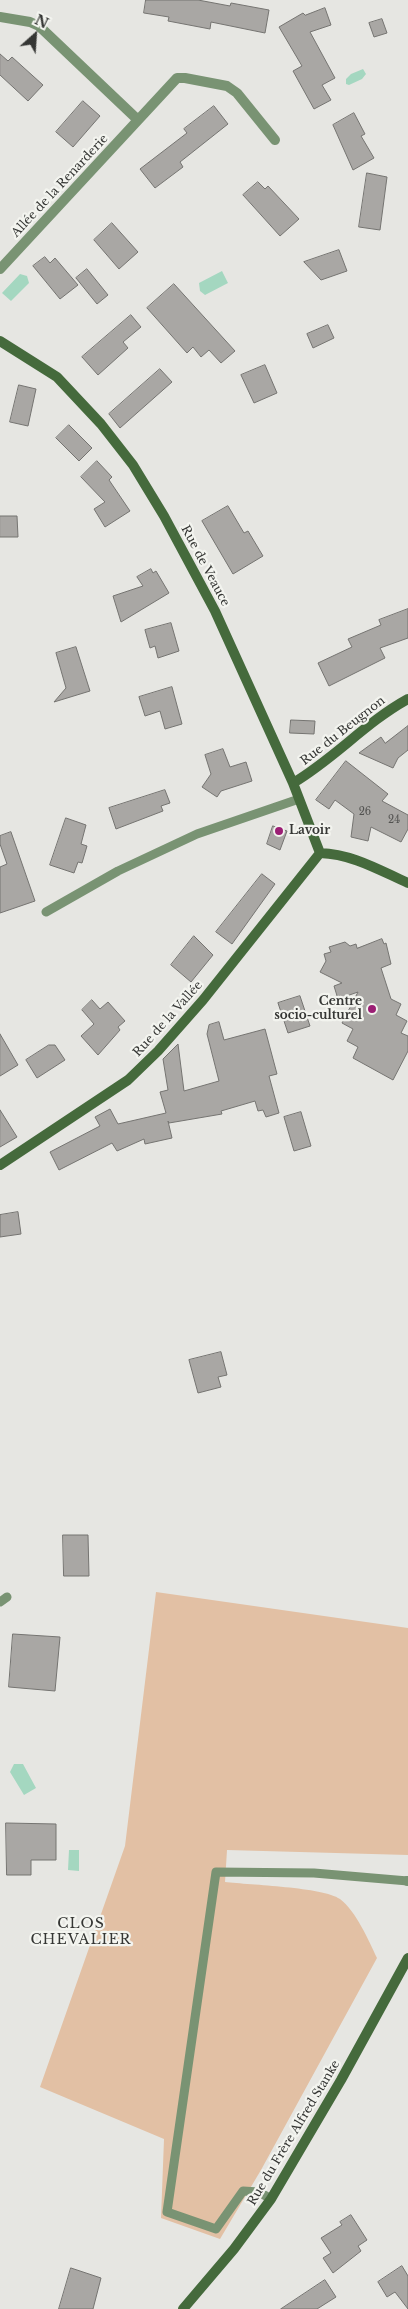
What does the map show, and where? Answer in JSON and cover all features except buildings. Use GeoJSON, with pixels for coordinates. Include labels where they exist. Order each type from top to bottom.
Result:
{"type":"FeatureCollection","features":[{"type":"Feature","properties":{"kind":"street"},"geometry":{"type":"LineString","coordinates":[[0,17],[30,22],[39,26],[138,120]]}},
{"type":"Feature","properties":{"kind":"street","name":"Allée de la Renarderie"},"geometry":{"type":"LineString","coordinates":[[0,269],[177,78],[227,86],[237,93],[275,140]]}},
{"type":"Feature","properties":{"kind":"street","name":"Rue de Veauce"},"geometry":{"type":"LineString","coordinates":[[0,340],[57,377],[101,424],[133,465],[164,516],[215,610],[293,783],[320,853]]}},
{"type":"Feature","properties":{"kind":"street","name":"Rue du Beugnon"},"geometry":{"type":"LineString","coordinates":[[293,783],[315,770],[388,710],[408,699]]}},
{"type":"Feature","properties":{"kind":"street"},"geometry":{"type":"LineString","coordinates":[[320,853],[337,853],[353,858],[408,884]]}},
{"type":"Feature","properties":{"kind":"street","name":"Rue de la Vallée"},"geometry":{"type":"LineString","coordinates":[[0,1165],[128,1080],[158,1052],[204,1000],[320,853]]}},
{"type":"Feature","properties":{"kind":"street","name":"Rue du Frère Alfred Stanke"},"geometry":{"type":"LineString","coordinates":[[183,2309],[234,2249],[271,2199],[341,2080],[408,1958]]}},
{"type":"Feature","properties":{"kind":"lane"},"geometry":{"type":"LineString","coordinates":[[46,912],[118,871],[197,834],[299,799]]}},
{"type":"Feature","properties":{"kind":"lane"},"geometry":{"type":"LineString","coordinates":[[271,2199],[259,2192],[243,2191],[216,2229],[167,2212],[216,1872],[314,1874],[408,1881]]}},
{"type":"Feature","properties":{"kind":"shaded area"},"geometry":{"type":"Polygon","coordinates":[[[363,69],[366,74],[362,79],[349,85],[346,84],[346,79],[351,74],[363,69]]]}},
{"type":"Feature","properties":{"kind":"shaded area"},"geometry":{"type":"Polygon","coordinates":[[[222,271],[228,283],[205,295],[200,291],[199,283],[222,271]]]}},
{"type":"Feature","properties":{"kind":"shaded area"},"geometry":{"type":"Polygon","coordinates":[[[20,274],[27,276],[29,283],[11,301],[2,293],[20,274]]]}},
{"type":"Feature","properties":{"kind":"shaded area"},"geometry":{"type":"Polygon","coordinates":[[[156,1592],[408,1628],[408,1855],[227,1850],[225,1882],[303,1889],[331,1895],[340,1899],[357,1918],[377,1958],[261,2170],[220,2239],[161,2218],[164,2139],[40,2087],[125,1846],[156,1592]]]}},
{"type":"Feature","properties":{"kind":"shaded area"},"geometry":{"type":"Polygon","coordinates":[[[14,1764],[23,1764],[36,1788],[24,1795],[10,1772],[14,1764]]]}},
{"type":"Feature","properties":{"kind":"shaded area"},"geometry":{"type":"Polygon","coordinates":[[[69,1850],[79,1850],[79,1871],[68,1870],[69,1850]]]}},
{"type":"Feature","properties":{"kind":"place","name":"Lavoir"},"geometry":{"type":"Point","coordinates":[279,831]}},
{"type":"Feature","properties":{"kind":"place","name":"Centre socio-culturel"},"geometry":{"type":"Point","coordinates":[372,1009]}},
{"type":"Feature","properties":{"kind":"district","name":"CLOS CHEVALIER"},"geometry":{"type":"Point","coordinates":[81,1932]}}]}
